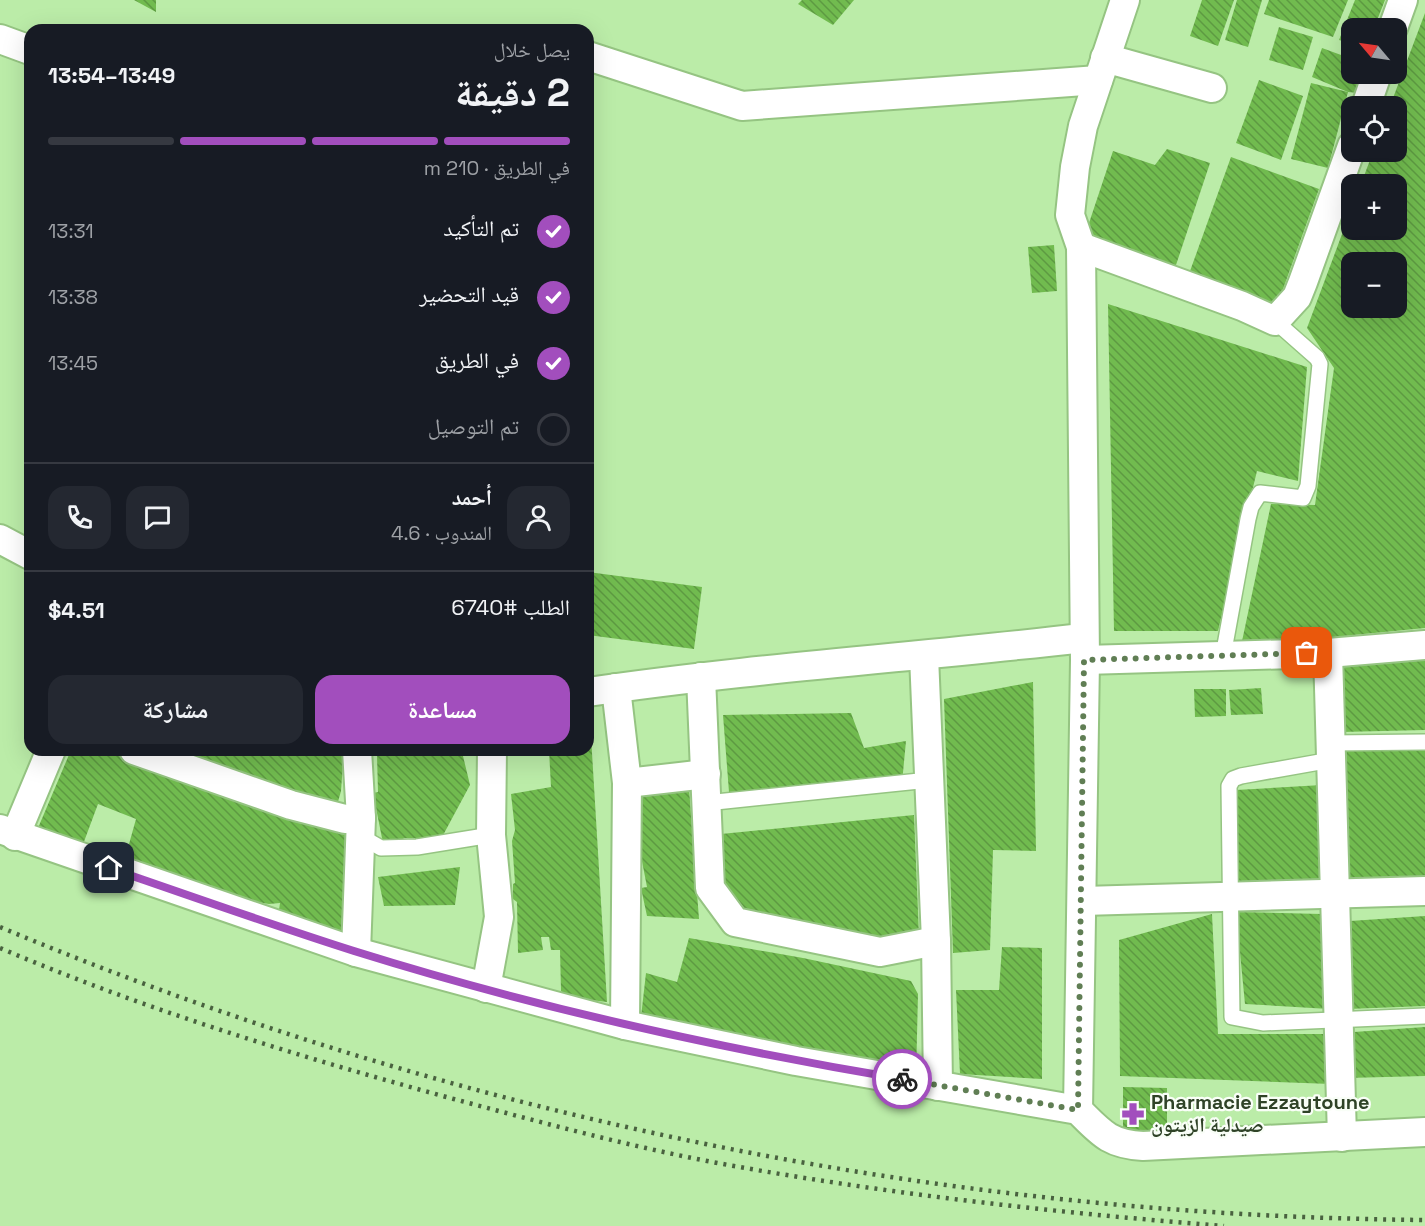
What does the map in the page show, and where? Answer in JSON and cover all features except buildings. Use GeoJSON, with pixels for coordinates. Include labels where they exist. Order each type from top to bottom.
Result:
{"type":"FeatureCollection","features":[{"type":"Feature","properties":{"kind":"street"},"geometry":{"type":"LineString","coordinates":[[1078,1110],[1083,901],[1084,649],[1081,247],[1070,215],[1075,167],[1083,126],[1125,0]]}},
{"type":"Feature","properties":{"kind":"street"},"geometry":{"type":"LineString","coordinates":[[1397,18],[1403,0]]}},
{"type":"Feature","properties":{"kind":"street"},"geometry":{"type":"LineString","coordinates":[[0,39],[24,48]]}},
{"type":"Feature","properties":{"kind":"street"},"geometry":{"type":"LineString","coordinates":[[594,58],[742,106],[1102,69],[1212,88]]}},
{"type":"Feature","properties":{"kind":"street"},"geometry":{"type":"LineString","coordinates":[[1081,247],[1242,306],[1275,321],[1297,297],[1304,282],[1346,162]]}},
{"type":"Feature","properties":{"kind":"street"},"geometry":{"type":"LineString","coordinates":[[0,539],[24,552]]}},
{"type":"Feature","properties":{"kind":"street"},"geometry":{"type":"LineString","coordinates":[[594,691],[701,677],[924,656],[1084,649],[1223,656],[1328,653],[1425,645]]}},
{"type":"Feature","properties":{"kind":"street"},"geometry":{"type":"LineString","coordinates":[[1328,653],[1342,1137]]}},
{"type":"Feature","properties":{"kind":"street"},"geometry":{"type":"LineString","coordinates":[[924,656],[936,941],[938,1086]]}},
{"type":"Feature","properties":{"kind":"street"},"geometry":{"type":"LineString","coordinates":[[701,677],[710,888],[735,922],[880,952],[936,941]]}},
{"type":"Feature","properties":{"kind":"street"},"geometry":{"type":"LineString","coordinates":[[616,688],[627,783],[626,1025]]}},
{"type":"Feature","properties":{"kind":"street"},"geometry":{"type":"LineString","coordinates":[[48,756],[8,832],[356,952],[486,988],[626,1025],[796,1061],[1078,1110],[1109,1140],[1128,1145],[1425,1132]]}},
{"type":"Feature","properties":{"kind":"street"},"geometry":{"type":"LineString","coordinates":[[151,756],[291,805],[345,819],[360,827]]}},
{"type":"Feature","properties":{"kind":"street"},"geometry":{"type":"LineString","coordinates":[[356,952],[360,827],[357,756]]}},
{"type":"Feature","properties":{"kind":"street"},"geometry":{"type":"LineString","coordinates":[[486,988],[499,917],[491,835],[492,756]]}},
{"type":"Feature","properties":{"kind":"street"},"geometry":{"type":"LineString","coordinates":[[627,783],[706,774]]}},
{"type":"Feature","properties":{"kind":"street"},"geometry":{"type":"LineString","coordinates":[[1083,901],[1425,891]]}},
{"type":"Feature","properties":{"kind":"lane"},"geometry":{"type":"LineString","coordinates":[[1223,656],[1248,519],[1254,500],[1260,493],[1303,498],[1308,486],[1320,364],[1317,358],[1275,321]]}},
{"type":"Feature","properties":{"kind":"lane"},"geometry":{"type":"LineString","coordinates":[[1425,742],[1331,752],[1233,779],[1229,786],[1232,1017],[1239,1021],[1263,1023],[1425,1016]]}},
{"type":"Feature","properties":{"kind":"lane"},"geometry":{"type":"LineString","coordinates":[[706,803],[929,780]]}},
{"type":"Feature","properties":{"kind":"lane"},"geometry":{"type":"LineString","coordinates":[[360,827],[381,848],[417,847],[491,835]]}},
{"type":"Feature","properties":{"kind":"railway"},"geometry":{"type":"LineString","coordinates":[[0,927],[170,993],[344,1052],[520,1101],[698,1142],[878,1175],[1060,1199],[1242,1214],[1425,1220]]}},
{"type":"Feature","properties":{"kind":"railway"},"geometry":{"type":"LineString","coordinates":[[0,948],[166,1012],[336,1066],[450,1098],[662,1152],[856,1186],[1040,1209],[1224,1226]]}},
{"type":"Feature","properties":{"kind":"way so far"},"geometry":{"type":"LineString","coordinates":[[902,1079],[1078,1110],[1083,901],[1084,660],[1307,653]]}},
{"type":"Feature","properties":{"kind":"place","name":"Pharmacie Ezzaytoune صيدلية الزيتون"},"geometry":{"type":"Point","coordinates":[1133,1114]}},
{"type":"Feature","properties":{"kind":"route"},"geometry":{"type":"LineString","coordinates":[[109,868],[356,952],[486,988],[626,1025],[796,1061],[902,1079]]}}]}
